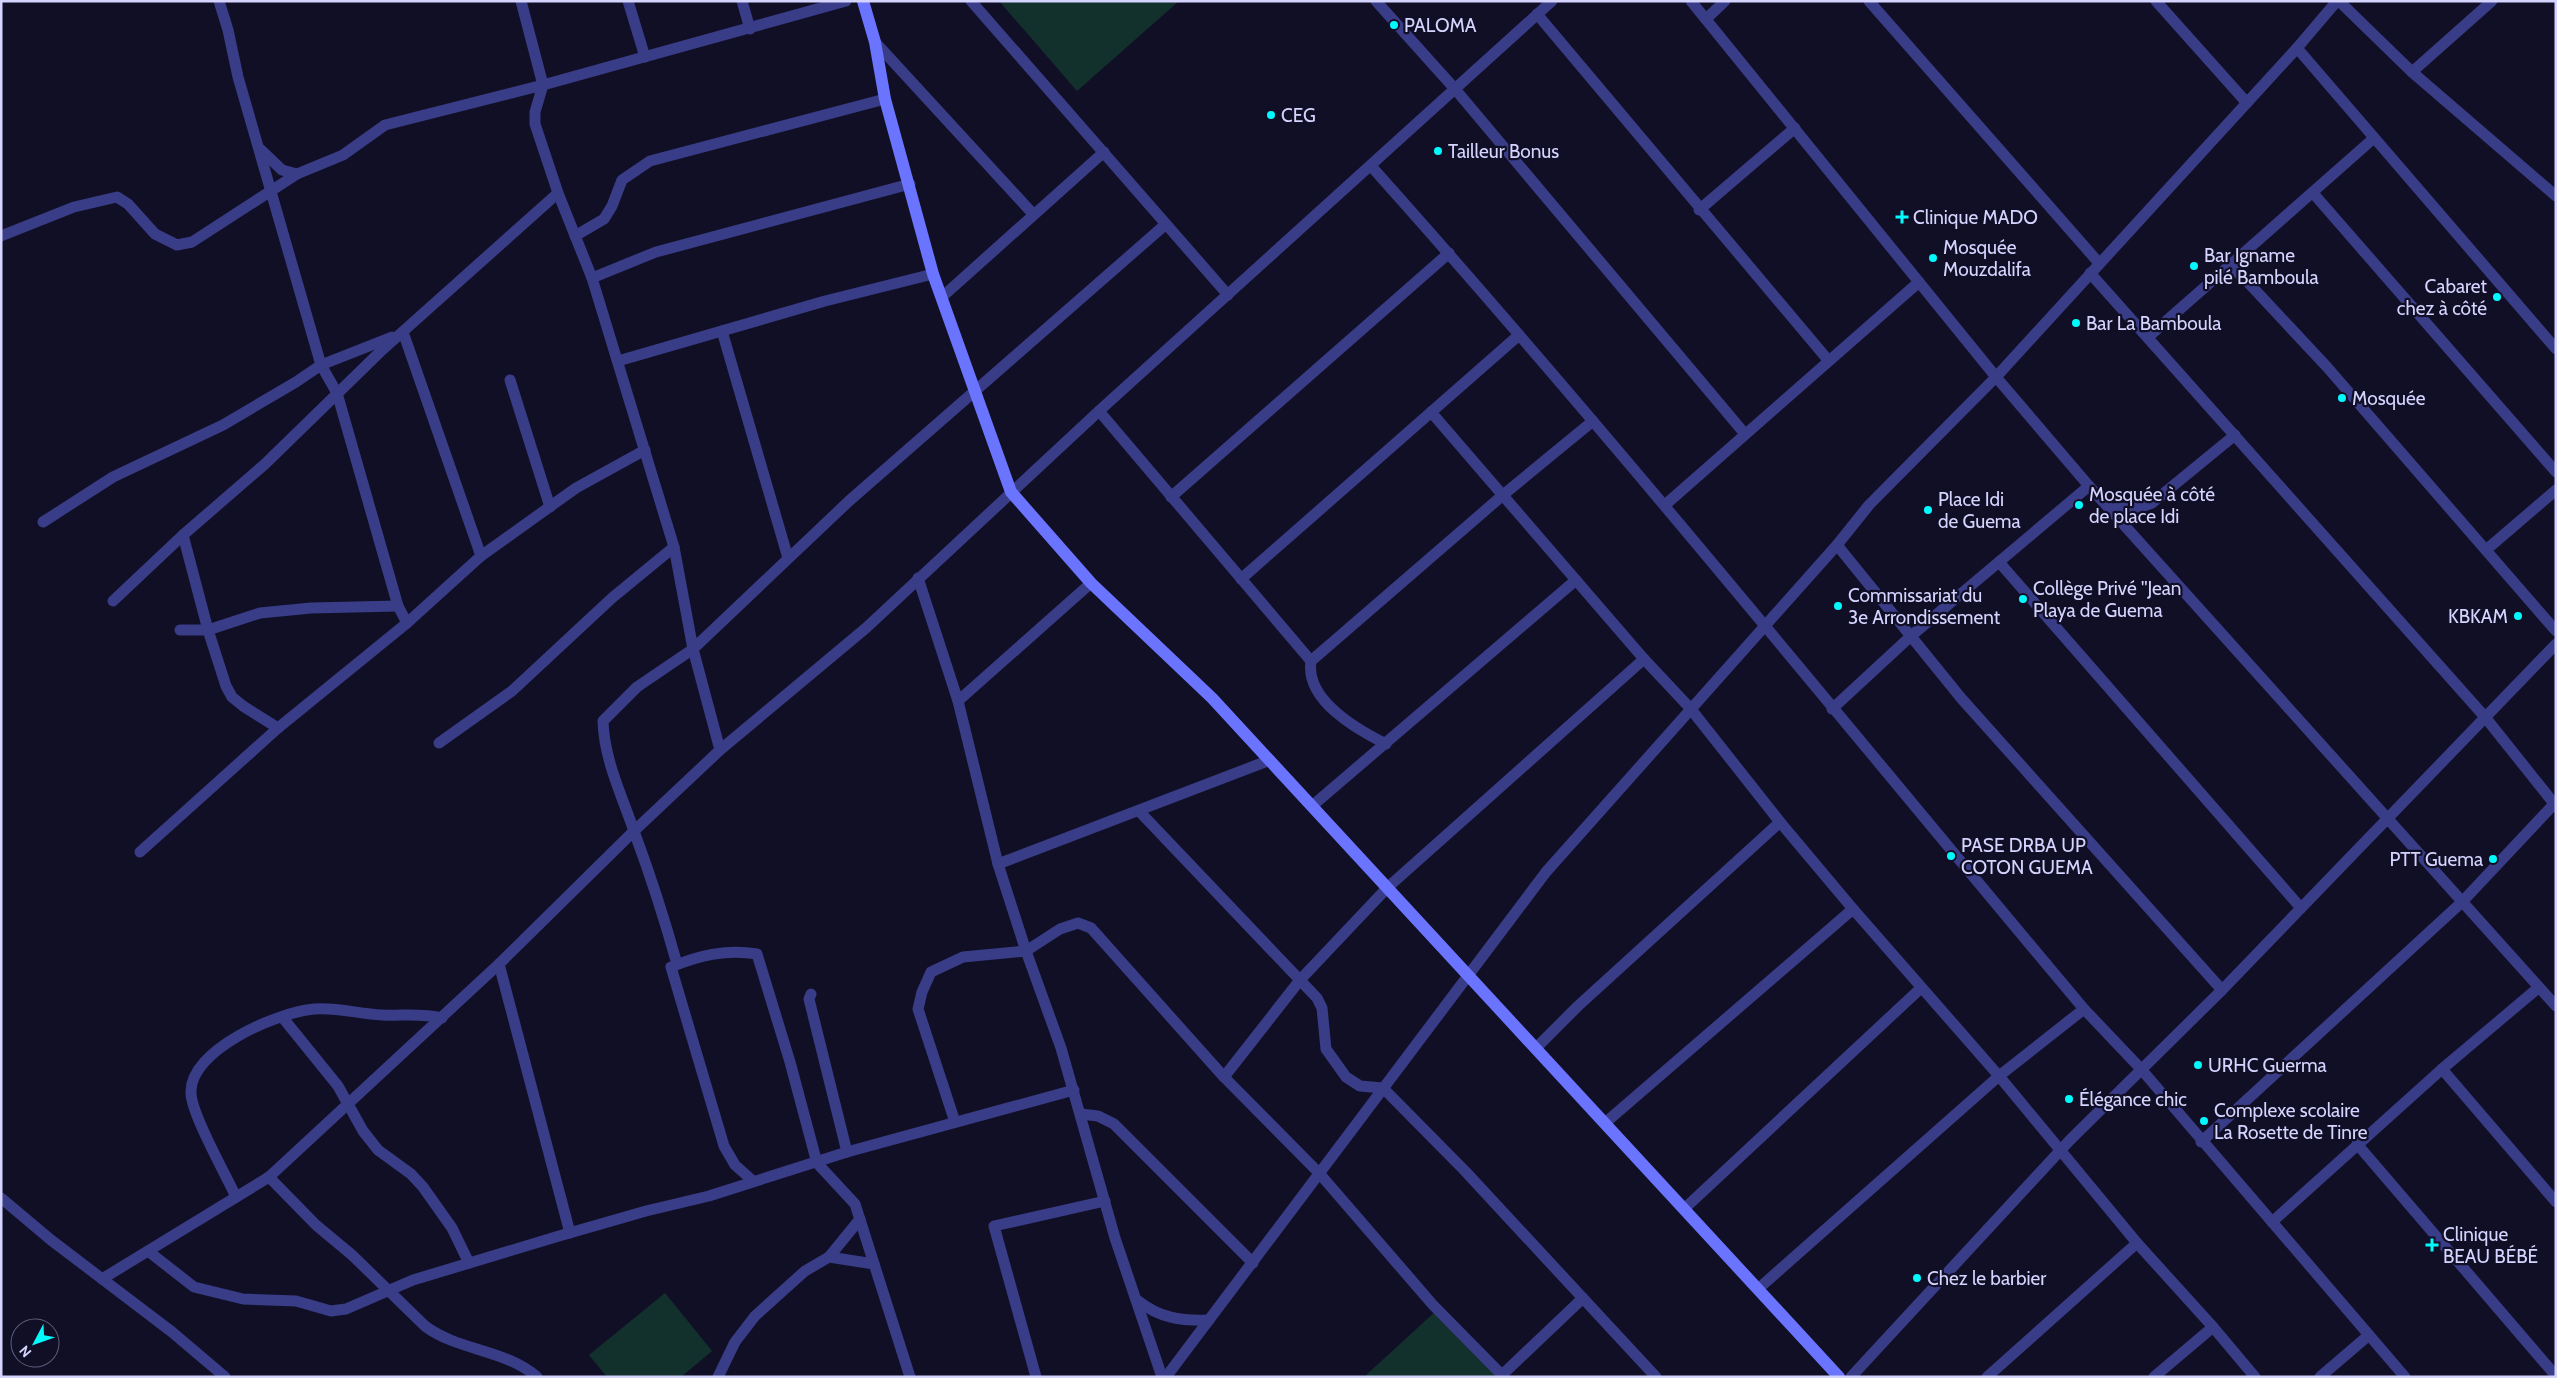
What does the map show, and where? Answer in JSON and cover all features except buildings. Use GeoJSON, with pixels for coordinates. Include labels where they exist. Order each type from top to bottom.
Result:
{"type":"FeatureCollection","features":[{"type":"Feature","properties":{"kind":"street"},"geometry":{"type":"LineString","coordinates":[[219,1],[258,148],[321,365],[337,393],[398,606],[407,623]]}},
{"type":"Feature","properties":{"kind":"street"},"geometry":{"type":"LineString","coordinates":[[522,1],[543,85],[535,112],[535,124],[558,194],[592,278],[674,547],[693,649],[720,750]]}},
{"type":"Feature","properties":{"kind":"street"},"geometry":{"type":"LineString","coordinates":[[628,1],[645,57]]}},
{"type":"Feature","properties":{"kind":"street"},"geometry":{"type":"LineString","coordinates":[[742,1],[750,29]]}},
{"type":"Feature","properties":{"kind":"street"},"geometry":{"type":"LineString","coordinates":[[1,236],[74,207],[118,197],[128,204],[155,234],[177,245],[192,242],[297,174],[343,155],[385,125],[543,85],[846,1]]}},
{"type":"Feature","properties":{"kind":"street"},"geometry":{"type":"LineString","coordinates":[[863,1],[875,42],[885,99],[910,184],[933,274],[1011,492],[1091,583],[1212,698],[1839,1377]]}},
{"type":"Feature","properties":{"kind":"street"},"geometry":{"type":"LineString","coordinates":[[971,1],[1228,294]]}},
{"type":"Feature","properties":{"kind":"street"},"geometry":{"type":"LineString","coordinates":[[1376,1],[1455,89],[1745,434]]}},
{"type":"Feature","properties":{"kind":"street"},"geometry":{"type":"LineString","coordinates":[[102,1279],[269,1177],[442,1018],[720,750],[866,628],[1099,411],[1552,1]]}},
{"type":"Feature","properties":{"kind":"street"},"geometry":{"type":"LineString","coordinates":[[1691,1],[1996,377],[2089,486],[2556,1006]]}},
{"type":"Feature","properties":{"kind":"street"},"geometry":{"type":"LineString","coordinates":[[1706,19],[1725,1]]}},
{"type":"Feature","properties":{"kind":"street"},"geometry":{"type":"LineString","coordinates":[[1869,1],[2099,263]]}},
{"type":"Feature","properties":{"kind":"street"},"geometry":{"type":"LineString","coordinates":[[2156,1],[2247,103]]}},
{"type":"Feature","properties":{"kind":"street"},"geometry":{"type":"LineString","coordinates":[[1164,1377],[1253,1263],[1546,872],[1690,708],[1837,546],[1869,505],[1996,377],[2338,1],[2412,72],[2553,190]]}},
{"type":"Feature","properties":{"kind":"street"},"geometry":{"type":"LineString","coordinates":[[2412,72],[2492,1]]}},
{"type":"Feature","properties":{"kind":"street"},"geometry":{"type":"LineString","coordinates":[[1537,14],[1699,210],[1828,360]]}},
{"type":"Feature","properties":{"kind":"street"},"geometry":{"type":"LineString","coordinates":[[875,42],[1033,214]]}},
{"type":"Feature","properties":{"kind":"street"},"geometry":{"type":"LineString","coordinates":[[2297,48],[2556,349]]}},
{"type":"Feature","properties":{"kind":"street"},"geometry":{"type":"LineString","coordinates":[[575,236],[604,219],[612,206],[622,180],[650,161],[885,99]]}},
{"type":"Feature","properties":{"kind":"street"},"geometry":{"type":"LineString","coordinates":[[1699,210],[1794,128]]}},
{"type":"Feature","properties":{"kind":"street"},"geometry":{"type":"LineString","coordinates":[[2148,337],[2374,138]]}},
{"type":"Feature","properties":{"kind":"street"},"geometry":{"type":"LineString","coordinates":[[258,148],[282,170],[297,174]]}},
{"type":"Feature","properties":{"kind":"street"},"geometry":{"type":"LineString","coordinates":[[942,296],[1104,152]]}},
{"type":"Feature","properties":{"kind":"street"},"geometry":{"type":"LineString","coordinates":[[1371,166],[1449,253],[1665,505],[1832,709],[2084,1009],[2141,1069],[2201,1142],[2405,1377]]}},
{"type":"Feature","properties":{"kind":"street"},"geometry":{"type":"LineString","coordinates":[[592,278],[656,252],[910,184]]}},
{"type":"Feature","properties":{"kind":"street"},"geometry":{"type":"LineString","coordinates":[[2313,193],[2556,472]]}},
{"type":"Feature","properties":{"kind":"street"},"geometry":{"type":"LineString","coordinates":[[113,601],[183,535],[265,464],[337,393],[403,332],[558,194]]}},
{"type":"Feature","properties":{"kind":"street"},"geometry":{"type":"LineString","coordinates":[[678,964],[621,797],[606,746],[604,721],[636,687],[693,649],[849,501],[1166,224]]}},
{"type":"Feature","properties":{"kind":"street"},"geometry":{"type":"LineString","coordinates":[[1171,497],[1449,253]]}},
{"type":"Feature","properties":{"kind":"street"},"geometry":{"type":"LineString","coordinates":[[2229,266],[2243,277],[2327,368],[2556,631]]}},
{"type":"Feature","properties":{"kind":"street"},"geometry":{"type":"LineString","coordinates":[[2090,273],[2485,717],[2555,804],[2462,902],[2201,1142]]}},
{"type":"Feature","properties":{"kind":"street"},"geometry":{"type":"LineString","coordinates":[[618,361],[933,274]]}},
{"type":"Feature","properties":{"kind":"street"},"geometry":{"type":"LineString","coordinates":[[1665,505],[1919,282]]}},
{"type":"Feature","properties":{"kind":"street"},"geometry":{"type":"LineString","coordinates":[[722,331],[788,558]]}},
{"type":"Feature","properties":{"kind":"street"},"geometry":{"type":"LineString","coordinates":[[43,522],[113,477],[223,425],[321,365],[403,332]]}},
{"type":"Feature","properties":{"kind":"street"},"geometry":{"type":"LineString","coordinates":[[403,332],[481,556]]}},
{"type":"Feature","properties":{"kind":"street"},"geometry":{"type":"LineString","coordinates":[[1241,579],[1519,335]]}},
{"type":"Feature","properties":{"kind":"street"},"geometry":{"type":"LineString","coordinates":[[510,380],[550,507]]}},
{"type":"Feature","properties":{"kind":"street"},"geometry":{"type":"LineString","coordinates":[[1099,411],[1311,661],[1311,681],[1321,696],[1356,727],[1386,744]]}},
{"type":"Feature","properties":{"kind":"street"},"geometry":{"type":"LineString","coordinates":[[1431,412],[1644,659],[1690,708],[1780,822],[1853,909],[1999,1076],[2137,1243],[2213,1327],[2254,1377]]}},
{"type":"Feature","properties":{"kind":"street"},"geometry":{"type":"LineString","coordinates":[[1311,661],[1502,495],[1593,421]]}},
{"type":"Feature","properties":{"kind":"street"},"geometry":{"type":"LineString","coordinates":[[2110,509],[2141,508],[2152,503],[2235,435]]}},
{"type":"Feature","properties":{"kind":"street"},"geometry":{"type":"LineString","coordinates":[[140,852],[278,728],[407,623],[481,556],[576,488],[645,450]]}},
{"type":"Feature","properties":{"kind":"street"},"geometry":{"type":"LineString","coordinates":[[1832,709],[1911,636],[2089,486]]}},
{"type":"Feature","properties":{"kind":"street"},"geometry":{"type":"LineString","coordinates":[[2486,550],[2556,490]]}},
{"type":"Feature","properties":{"kind":"street"},"geometry":{"type":"LineString","coordinates":[[183,535],[208,630],[232,697],[278,728]]}},
{"type":"Feature","properties":{"kind":"street"},"geometry":{"type":"LineString","coordinates":[[1837,546],[1967,705],[2222,990]]}},
{"type":"Feature","properties":{"kind":"street"},"geometry":{"type":"LineString","coordinates":[[439,744],[512,691],[612,598],[674,547]]}},
{"type":"Feature","properties":{"kind":"street"},"geometry":{"type":"LineString","coordinates":[[1999,562],[2301,908]]}},
{"type":"Feature","properties":{"kind":"street"},"geometry":{"type":"LineString","coordinates":[[918,578],[958,701],[998,864],[1026,951],[1062,1048],[1105,1202],[1136,1299],[1164,1377]]}},
{"type":"Feature","properties":{"kind":"street"},"geometry":{"type":"LineString","coordinates":[[1312,806],[1576,580]]}},
{"type":"Feature","properties":{"kind":"street"},"geometry":{"type":"LineString","coordinates":[[958,701],[1091,583]]}},
{"type":"Feature","properties":{"kind":"street"},"geometry":{"type":"LineString","coordinates":[[180,630],[208,630],[260,613],[310,608],[398,606]]}},
{"type":"Feature","properties":{"kind":"street"},"geometry":{"type":"LineString","coordinates":[[1851,1377],[2061,1151],[2222,990],[2556,644]]}},
{"type":"Feature","properties":{"kind":"street"},"geometry":{"type":"LineString","coordinates":[[1224,1077],[1300,980],[1387,888],[1644,659]]}},
{"type":"Feature","properties":{"kind":"street"},"geometry":{"type":"LineString","coordinates":[[998,864],[1270,760]]}},
{"type":"Feature","properties":{"kind":"street"},"geometry":{"type":"LineString","coordinates":[[1139,811],[1317,998],[1322,1008],[1326,1049],[1346,1077],[1360,1086],[1383,1088],[1465,1171],[1656,1377]]}},
{"type":"Feature","properties":{"kind":"street"},"geometry":{"type":"LineString","coordinates":[[1536,1048],[1578,1006],[1780,822]]}},
{"type":"Feature","properties":{"kind":"street"},"geometry":{"type":"LineString","coordinates":[[1605,1123],[1853,909]]}},
{"type":"Feature","properties":{"kind":"street"},"geometry":{"type":"LineString","coordinates":[[955,1122],[918,1009],[922,992],[931,972],[963,957],[1026,951],[1060,929],[1078,923],[1091,928],[1224,1077],[1319,1173],[1433,1305],[1503,1376],[1583,1298]]}},
{"type":"Feature","properties":{"kind":"street"},"geometry":{"type":"LineString","coordinates":[[753,1181],[735,1165],[724,1146],[671,967],[705,954],[740,951],[757,954],[790,1062],[817,1164],[855,1204],[910,1377]]}},
{"type":"Feature","properties":{"kind":"street"},"geometry":{"type":"LineString","coordinates":[[499,964],[570,1233]]}},
{"type":"Feature","properties":{"kind":"street"},"geometry":{"type":"LineString","coordinates":[[1684,1209],[1921,988]]}},
{"type":"Feature","properties":{"kind":"street"},"geometry":{"type":"LineString","coordinates":[[2272,1222],[2442,1069],[2538,988]]}},
{"type":"Feature","properties":{"kind":"street"},"geometry":{"type":"LineString","coordinates":[[811,994],[809,999],[847,1152]]}},
{"type":"Feature","properties":{"kind":"street"},"geometry":{"type":"LineString","coordinates":[[236,1197],[197,1115],[190,1094],[192,1079],[200,1066],[218,1049],[263,1024],[312,1009],[330,1008],[382,1015],[425,1014],[442,1018]]}},
{"type":"Feature","properties":{"kind":"street"},"geometry":{"type":"LineString","coordinates":[[1758,1289],[1999,1076],[2084,1009]]}},
{"type":"Feature","properties":{"kind":"street"},"geometry":{"type":"LineString","coordinates":[[283,1018],[326,1070],[349,1104],[363,1132],[378,1150],[411,1174],[434,1202],[452,1228],[469,1264]]}},
{"type":"Feature","properties":{"kind":"street"},"geometry":{"type":"LineString","coordinates":[[2442,1069],[2556,1202]]}},
{"type":"Feature","properties":{"kind":"street"},"geometry":{"type":"LineString","coordinates":[[148,1252],[194,1287],[243,1299],[296,1301],[331,1311],[346,1309],[388,1289],[570,1233],[646,1211],[709,1196],[753,1181],[817,1164],[847,1152],[1074,1090]]}},
{"type":"Feature","properties":{"kind":"street"},"geometry":{"type":"LineString","coordinates":[[1081,1114],[1098,1116],[1114,1124],[1253,1263]]}},
{"type":"Feature","properties":{"kind":"street"},"geometry":{"type":"LineString","coordinates":[[2358,1144],[2556,1376]]}},
{"type":"Feature","properties":{"kind":"street"},"geometry":{"type":"LineString","coordinates":[[269,1177],[316,1225],[388,1289],[415,1318],[435,1334],[503,1357],[537,1377]]}},
{"type":"Feature","properties":{"kind":"street"},"geometry":{"type":"LineString","coordinates":[[1,1198],[172,1332],[224,1377]]}},
{"type":"Feature","properties":{"kind":"street"},"geometry":{"type":"LineString","coordinates":[[1036,1377],[994,1226],[1105,1202]]}},
{"type":"Feature","properties":{"kind":"street"},"geometry":{"type":"LineString","coordinates":[[718,1377],[735,1342],[755,1316],[805,1271],[829,1257],[860,1219]]}},
{"type":"Feature","properties":{"kind":"street"},"geometry":{"type":"LineString","coordinates":[[1986,1377],[2137,1243]]}},
{"type":"Feature","properties":{"kind":"street"},"geometry":{"type":"LineString","coordinates":[[829,1257],[874,1264]]}},
{"type":"Feature","properties":{"kind":"street"},"geometry":{"type":"LineString","coordinates":[[1136,1299],[1147,1308],[1166,1317],[1184,1321],[1209,1320]]}},
{"type":"Feature","properties":{"kind":"street"},"geometry":{"type":"LineString","coordinates":[[2154,1377],[2213,1327]]}},
{"type":"Feature","properties":{"kind":"street"},"geometry":{"type":"LineString","coordinates":[[2320,1377],[2369,1335]]}},
{"type":"Feature","properties":{"kind":"green space"},"geometry":{"type":"Polygon","coordinates":[[[999,1],[1179,1],[1077,91],[999,1]]]}},
{"type":"Feature","properties":{"kind":"green space"},"geometry":{"type":"Polygon","coordinates":[[[665,1293],[712,1351],[681,1377],[607,1377],[589,1355],[665,1293]]]}},
{"type":"Feature","properties":{"kind":"green space"},"geometry":{"type":"Polygon","coordinates":[[[1437,1310],[1498,1377],[1364,1377],[1437,1310]]]}},
{"type":"Feature","properties":{"kind":"place","name":"PALOMA"},"geometry":{"type":"Point","coordinates":[1394,25]}},
{"type":"Feature","properties":{"kind":"place","name":"CEG"},"geometry":{"type":"Point","coordinates":[1271,115]}},
{"type":"Feature","properties":{"kind":"place","name":"Tailleur Bonus"},"geometry":{"type":"Point","coordinates":[1438,151]}},
{"type":"Feature","properties":{"kind":"place","name":"Clinique MADO"},"geometry":{"type":"Point","coordinates":[1902,217]}},
{"type":"Feature","properties":{"kind":"place","name":"Mosquée Mouzdalifa"},"geometry":{"type":"Point","coordinates":[1933,258]}},
{"type":"Feature","properties":{"kind":"place","name":"Bar Igname pilé Bamboula"},"geometry":{"type":"Point","coordinates":[2194,266]}},
{"type":"Feature","properties":{"kind":"place","name":"Cabaret chez à côté"},"geometry":{"type":"Point","coordinates":[2497,297]}},
{"type":"Feature","properties":{"kind":"place","name":"Bar La Bamboula"},"geometry":{"type":"Point","coordinates":[2076,323]}},
{"type":"Feature","properties":{"kind":"place","name":"Mosquée"},"geometry":{"type":"Point","coordinates":[2342,398]}},
{"type":"Feature","properties":{"kind":"place","name":"Mosquée à côté de place Idi"},"geometry":{"type":"Point","coordinates":[2079,505]}},
{"type":"Feature","properties":{"kind":"place","name":"Place Idi de Guema"},"geometry":{"type":"Point","coordinates":[1928,510]}},
{"type":"Feature","properties":{"kind":"place","name":"Collège Privé ''Jean Playa de Guema"},"geometry":{"type":"Point","coordinates":[2023,599]}},
{"type":"Feature","properties":{"kind":"place","name":"Commissariat du 3e Arrondissement"},"geometry":{"type":"Point","coordinates":[1838,606]}},
{"type":"Feature","properties":{"kind":"place","name":"KBKAM"},"geometry":{"type":"Point","coordinates":[2518,616]}},
{"type":"Feature","properties":{"kind":"place","name":"PASE DRBA UP COTON GUEMA"},"geometry":{"type":"Point","coordinates":[1951,856]}},
{"type":"Feature","properties":{"kind":"place","name":"PTT Guema"},"geometry":{"type":"Point","coordinates":[2493,859]}},
{"type":"Feature","properties":{"kind":"place","name":"URHC Guerma"},"geometry":{"type":"Point","coordinates":[2198,1065]}},
{"type":"Feature","properties":{"kind":"place","name":"Élégance chic"},"geometry":{"type":"Point","coordinates":[2069,1099]}},
{"type":"Feature","properties":{"kind":"place","name":"Complexe scolaire La Rosette de Tinre"},"geometry":{"type":"Point","coordinates":[2204,1121]}},
{"type":"Feature","properties":{"kind":"place","name":"Clinique BEAU BÉBÉ"},"geometry":{"type":"Point","coordinates":[2432,1245]}},
{"type":"Feature","properties":{"kind":"place","name":"Chez le barbier"},"geometry":{"type":"Point","coordinates":[1917,1278]}}]}
